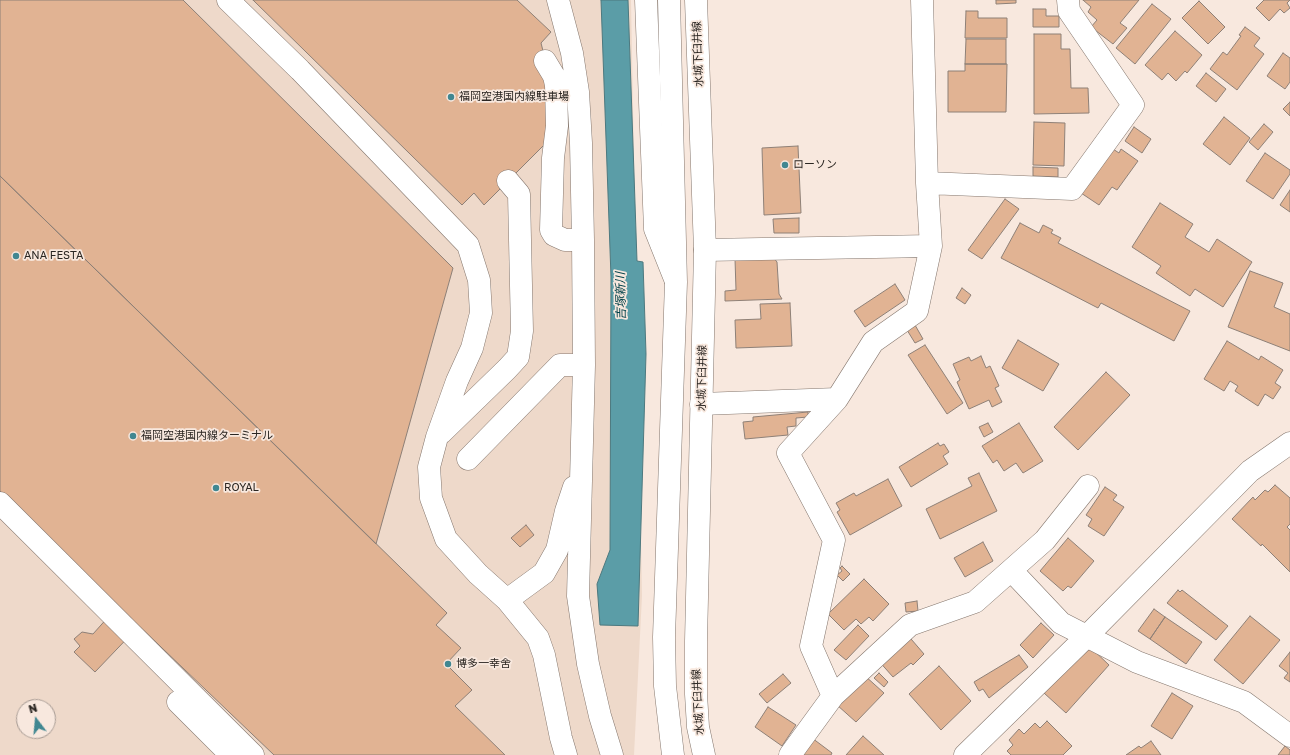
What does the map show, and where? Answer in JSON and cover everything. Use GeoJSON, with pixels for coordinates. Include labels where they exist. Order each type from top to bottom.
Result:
{"type":"FeatureCollection","features":[{"type":"Feature","properties":{"kind":"street"},"geometry":{"type":"LineString","coordinates":[[228,0],[300,70],[468,245],[479,280],[481,313],[472,348],[457,381],[437,437],[429,467],[431,498],[446,539],[478,574],[507,600],[538,638],[544,655],[560,738],[566,755]]}},
{"type":"Feature","properties":{"kind":"street"},"geometry":{"type":"LineString","coordinates":[[558,0],[572,53],[578,92],[583,240],[584,365],[578,596],[588,664],[600,716],[612,755]]}},
{"type":"Feature","properties":{"kind":"street"},"geometry":{"type":"LineString","coordinates":[[646,0],[655,229],[676,282]]}},
{"type":"Feature","properties":{"kind":"street"},"geometry":{"type":"LineString","coordinates":[[669,0],[676,282],[664,637],[665,686],[673,755]]}},
{"type":"Feature","properties":{"kind":"street","name":"水城下臼井線"},"geometry":{"type":"LineString","coordinates":[[696,0],[705,250],[696,656],[698,727],[704,755]]}},
{"type":"Feature","properties":{"kind":"street"},"geometry":{"type":"LineString","coordinates":[[833,696],[811,646],[834,540],[788,453],[838,399],[873,342],[917,311],[931,246],[927,183],[922,0]]}},
{"type":"Feature","properties":{"kind":"street"},"geometry":{"type":"LineString","coordinates":[[927,183],[1072,189],[1133,105],[1069,11],[1068,0]]}},
{"type":"Feature","properties":{"kind":"street"},"geometry":{"type":"LineString","coordinates":[[545,61],[554,76],[556,85],[557,126],[553,158],[551,230],[554,235],[564,240],[583,240]]}},
{"type":"Feature","properties":{"kind":"street"},"geometry":{"type":"LineString","coordinates":[[437,437],[518,357],[522,331],[519,194],[508,181]]}},
{"type":"Feature","properties":{"kind":"street"},"geometry":{"type":"LineString","coordinates":[[705,250],[931,246]]}},
{"type":"Feature","properties":{"kind":"street"},"geometry":{"type":"LineString","coordinates":[[468,459],[560,365],[584,365]]}},
{"type":"Feature","properties":{"kind":"street"},"geometry":{"type":"LineString","coordinates":[[701,404],[838,399]]}},
{"type":"Feature","properties":{"kind":"street"},"geometry":{"type":"LineString","coordinates":[[965,755],[1087,636],[1250,471],[1290,443]]}},
{"type":"Feature","properties":{"kind":"street"},"geometry":{"type":"LineString","coordinates":[[507,600],[544,573],[557,550],[566,511],[582,461]]}},
{"type":"Feature","properties":{"kind":"street"},"geometry":{"type":"LineString","coordinates":[[790,755],[833,696],[910,625],[975,602],[1045,540],[1088,486]]}},
{"type":"Feature","properties":{"kind":"street"},"geometry":{"type":"LineString","coordinates":[[0,503],[253,755]]}},
{"type":"Feature","properties":{"kind":"street"},"geometry":{"type":"LineString","coordinates":[[0,522],[231,755]]}},
{"type":"Feature","properties":{"kind":"street"},"geometry":{"type":"LineString","coordinates":[[1011,570],[1061,623],[1137,662],[1244,702],[1290,736]]}},
{"type":"Feature","properties":{"kind":"shaded area"},"geometry":{"type":"Polygon","coordinates":[[[0,0],[631,0],[642,596],[634,755],[0,755],[0,0]]]}},
{"type":"Feature","properties":{"kind":"water","name":"吉塚新川"},"geometry":{"type":"Polygon","coordinates":[[[601,0],[628,0],[637,261],[643,262],[646,354],[638,626],[600,625],[597,584],[610,550],[611,277],[601,0]]]}},
{"type":"Feature","properties":{"kind":"building"},"geometry":{"type":"Polygon","coordinates":[[[0,0],[183,0],[453,268],[376,544],[0,176],[0,0]]]}},
{"type":"Feature","properties":{"kind":"building","name":"福岡空港国内線駐車場"},"geometry":{"type":"Polygon","coordinates":[[[253,0],[517,0],[551,32],[541,43],[550,79],[548,141],[484,205],[474,193],[462,205],[253,0]]]}},
{"type":"Feature","properties":{"kind":"building"},"geometry":{"type":"Polygon","coordinates":[[[996,0],[1016,0],[1016,3],[996,4],[996,0]]]}},
{"type":"Feature","properties":{"kind":"building"},"geometry":{"type":"Polygon","coordinates":[[[1083,0],[1139,0],[1120,23],[1127,28],[1113,44],[1091,27],[1097,20],[1088,12],[1091,7],[1083,0]]]}},
{"type":"Feature","properties":{"kind":"building"},"geometry":{"type":"Polygon","coordinates":[[[1264,0],[1290,0],[1287,3],[1290,8],[1284,13],[1280,9],[1269,21],[1256,8],[1264,0]]]}},
{"type":"Feature","properties":{"kind":"building"},"geometry":{"type":"Polygon","coordinates":[[[1199,1],[1225,27],[1208,44],[1182,18],[1199,1]]]}},
{"type":"Feature","properties":{"kind":"building"},"geometry":{"type":"Polygon","coordinates":[[[1152,4],[1171,19],[1135,64],[1116,48],[1152,4]]]}},
{"type":"Feature","properties":{"kind":"building"},"geometry":{"type":"Polygon","coordinates":[[[1033,9],[1046,9],[1046,16],[1059,16],[1059,27],[1033,27],[1033,9]]]}},
{"type":"Feature","properties":{"kind":"building"},"geometry":{"type":"Polygon","coordinates":[[[966,11],[978,11],[978,18],[1007,18],[1007,38],[965,38],[966,11]]]}},
{"type":"Feature","properties":{"kind":"building"},"geometry":{"type":"Polygon","coordinates":[[[1245,27],[1260,38],[1254,46],[1264,54],[1237,90],[1210,69],[1223,52],[1227,55],[1241,36],[1239,35],[1245,27]]]}},
{"type":"Feature","properties":{"kind":"building"},"geometry":{"type":"Polygon","coordinates":[[[1175,31],[1202,55],[1187,73],[1185,71],[1176,81],[1168,73],[1162,80],[1145,65],[1175,31]]]}},
{"type":"Feature","properties":{"kind":"building"},"geometry":{"type":"Polygon","coordinates":[[[1034,34],[1061,34],[1061,49],[1070,49],[1071,88],[1088,88],[1089,113],[1034,114],[1034,34]]]}},
{"type":"Feature","properties":{"kind":"building"},"geometry":{"type":"Polygon","coordinates":[[[966,39],[1006,39],[1006,64],[965,64],[966,39]]]}},
{"type":"Feature","properties":{"kind":"building"},"geometry":{"type":"Polygon","coordinates":[[[1283,53],[1290,58],[1290,82],[1285,89],[1267,76],[1283,53]]]}},
{"type":"Feature","properties":{"kind":"building"},"geometry":{"type":"Polygon","coordinates":[[[965,64],[1007,64],[1006,112],[948,112],[948,71],[965,71],[965,64]]]}},
{"type":"Feature","properties":{"kind":"building"},"geometry":{"type":"Polygon","coordinates":[[[1206,73],[1226,89],[1216,102],[1196,86],[1206,73]]]}},
{"type":"Feature","properties":{"kind":"building"},"geometry":{"type":"Polygon","coordinates":[[[1290,102],[1290,116],[1283,109],[1290,102]]]}},
{"type":"Feature","properties":{"kind":"building"},"geometry":{"type":"Polygon","coordinates":[[[1224,117],[1250,138],[1230,165],[1203,144],[1224,117]]]}},
{"type":"Feature","properties":{"kind":"building"},"geometry":{"type":"Polygon","coordinates":[[[1034,122],[1065,123],[1064,166],[1033,165],[1034,122]]]}},
{"type":"Feature","properties":{"kind":"building"},"geometry":{"type":"Polygon","coordinates":[[[1264,124],[1273,132],[1258,150],[1249,142],[1264,124]]]}},
{"type":"Feature","properties":{"kind":"building"},"geometry":{"type":"Polygon","coordinates":[[[1134,127],[1151,139],[1142,153],[1125,141],[1134,127]]]}},
{"type":"Feature","properties":{"kind":"building"},"geometry":{"type":"Polygon","coordinates":[[[798,146],[801,213],[764,215],[762,148],[798,146]]]}},
{"type":"Feature","properties":{"kind":"building"},"geometry":{"type":"Polygon","coordinates":[[[1110,147],[1119,153],[1121,149],[1138,161],[1117,190],[1112,187],[1099,205],[1078,191],[1110,147]]]}},
{"type":"Feature","properties":{"kind":"building"},"geometry":{"type":"Polygon","coordinates":[[[1265,153],[1290,170],[1290,174],[1273,199],[1246,181],[1265,153]]]}},
{"type":"Feature","properties":{"kind":"building"},"geometry":{"type":"Polygon","coordinates":[[[1033,167],[1058,168],[1058,177],[1033,176],[1033,167]]]}},
{"type":"Feature","properties":{"kind":"building","name":"福岡空港国内線ターミナル"},"geometry":{"type":"Polygon","coordinates":[[[0,176],[447,613],[436,625],[461,648],[446,664],[472,690],[455,706],[505,755],[274,755],[139,626],[95,672],[74,652],[80,646],[74,639],[82,632],[93,634],[118,606],[0,491],[0,176]]]}},
{"type":"Feature","properties":{"kind":"building"},"geometry":{"type":"Polygon","coordinates":[[[1290,190],[1290,212],[1280,205],[1290,190]]]}},
{"type":"Feature","properties":{"kind":"building"},"geometry":{"type":"Polygon","coordinates":[[[1005,199],[1019,209],[982,259],[968,250],[1005,199]]]}},
{"type":"Feature","properties":{"kind":"building"},"geometry":{"type":"Polygon","coordinates":[[[1160,203],[1193,224],[1185,237],[1209,252],[1217,239],[1252,262],[1223,307],[1195,289],[1190,296],[1156,273],[1161,266],[1132,247],[1160,203]]]}},
{"type":"Feature","properties":{"kind":"building"},"geometry":{"type":"Polygon","coordinates":[[[799,218],[799,233],[774,233],[773,219],[799,218]]]}},
{"type":"Feature","properties":{"kind":"building"},"geometry":{"type":"Polygon","coordinates":[[[1020,223],[1039,233],[1043,225],[1053,230],[1051,233],[1061,238],[1058,243],[1190,311],[1174,341],[1101,303],[1098,308],[1001,258],[1020,223]]]}},
{"type":"Feature","properties":{"kind":"building"},"geometry":{"type":"Polygon","coordinates":[[[773,257],[777,262],[779,294],[782,299],[725,301],[725,291],[736,290],[735,259],[773,257]]]}},
{"type":"Feature","properties":{"kind":"building"},"geometry":{"type":"Polygon","coordinates":[[[1250,271],[1283,283],[1274,307],[1290,314],[1290,351],[1228,327],[1250,271]]]}},
{"type":"Feature","properties":{"kind":"building"},"geometry":{"type":"Polygon","coordinates":[[[895,284],[905,300],[865,327],[854,311],[895,284]]]}},
{"type":"Feature","properties":{"kind":"building"},"geometry":{"type":"Polygon","coordinates":[[[962,288],[971,295],[965,304],[956,298],[962,288]]]}},
{"type":"Feature","properties":{"kind":"building"},"geometry":{"type":"Polygon","coordinates":[[[790,303],[792,346],[736,348],[735,320],[761,319],[760,304],[790,303]]]}},
{"type":"Feature","properties":{"kind":"building"},"geometry":{"type":"Polygon","coordinates":[[[915,325],[923,339],[915,343],[907,330],[915,325]]]}},
{"type":"Feature","properties":{"kind":"building"},"geometry":{"type":"Polygon","coordinates":[[[1018,340],[1059,364],[1043,391],[1002,368],[1018,340]]]}},
{"type":"Feature","properties":{"kind":"building"},"geometry":{"type":"Polygon","coordinates":[[[1227,341],[1259,360],[1261,356],[1283,370],[1275,383],[1281,387],[1273,399],[1265,394],[1258,406],[1235,391],[1238,386],[1230,381],[1224,391],[1204,379],[1227,341]]]}},
{"type":"Feature","properties":{"kind":"building"},"geometry":{"type":"Polygon","coordinates":[[[925,345],[963,403],[947,414],[908,355],[925,345]]]}},
{"type":"Feature","properties":{"kind":"building"},"geometry":{"type":"Polygon","coordinates":[[[981,356],[986,368],[990,366],[999,386],[995,388],[1002,402],[992,407],[989,400],[969,409],[957,382],[960,380],[953,364],[969,357],[971,361],[981,356]]]}},
{"type":"Feature","properties":{"kind":"building"},"geometry":{"type":"Polygon","coordinates":[[[1106,372],[1130,395],[1078,450],[1054,427],[1106,372]]]}},
{"type":"Feature","properties":{"kind":"building"},"geometry":{"type":"Polygon","coordinates":[[[808,412],[808,417],[796,418],[796,426],[787,427],[788,435],[745,439],[743,422],[753,421],[753,417],[808,412]]]}},
{"type":"Feature","properties":{"kind":"building"},"geometry":{"type":"Polygon","coordinates":[[[988,423],[993,432],[984,437],[979,427],[988,423]]]}},
{"type":"Feature","properties":{"kind":"building"},"geometry":{"type":"Polygon","coordinates":[[[1019,423],[1043,461],[1023,473],[1016,463],[1004,471],[997,460],[993,463],[982,446],[1019,423]]]}},
{"type":"Feature","properties":{"kind":"building"},"geometry":{"type":"Polygon","coordinates":[[[938,443],[940,446],[944,444],[949,452],[943,456],[948,464],[911,487],[899,467],[938,443]]]}},
{"type":"Feature","properties":{"kind":"building"},"geometry":{"type":"Polygon","coordinates":[[[979,473],[997,511],[940,539],[926,509],[972,486],[968,478],[979,473]]]}},
{"type":"Feature","properties":{"kind":"building"},"geometry":{"type":"Polygon","coordinates":[[[888,479],[902,506],[850,535],[837,512],[840,510],[836,503],[854,493],[856,496],[888,479]]]}},
{"type":"Feature","properties":{"kind":"building"},"geometry":{"type":"Polygon","coordinates":[[[1275,485],[1290,498],[1290,524],[1287,527],[1290,530],[1290,572],[1262,544],[1261,546],[1232,519],[1253,497],[1255,500],[1265,490],[1268,492],[1275,485]]]}},
{"type":"Feature","properties":{"kind":"building"},"geometry":{"type":"Polygon","coordinates":[[[1105,487],[1117,495],[1113,500],[1124,507],[1104,536],[1088,526],[1092,519],[1086,515],[1105,487]]]}},
{"type":"Feature","properties":{"kind":"building"},"geometry":{"type":"Polygon","coordinates":[[[526,525],[534,535],[520,547],[511,538],[526,525]]]}},
{"type":"Feature","properties":{"kind":"building"},"geometry":{"type":"Polygon","coordinates":[[[1068,538],[1094,561],[1071,588],[1068,586],[1063,591],[1040,571],[1068,538]]]}},
{"type":"Feature","properties":{"kind":"building"},"geometry":{"type":"Polygon","coordinates":[[[983,542],[993,561],[965,577],[954,558],[983,542]]]}},
{"type":"Feature","properties":{"kind":"building"},"geometry":{"type":"Polygon","coordinates":[[[842,566],[850,574],[843,581],[837,575],[842,571],[840,568],[842,566]]]}},
{"type":"Feature","properties":{"kind":"building"},"geometry":{"type":"Polygon","coordinates":[[[864,579],[889,604],[873,621],[869,617],[861,624],[856,619],[844,630],[828,614],[864,579]]]}},
{"type":"Feature","properties":{"kind":"building"},"geometry":{"type":"Polygon","coordinates":[[[1178,590],[1180,592],[1182,590],[1228,626],[1216,640],[1167,603],[1178,590]]]}},
{"type":"Feature","properties":{"kind":"building"},"geometry":{"type":"Polygon","coordinates":[[[917,601],[918,611],[906,612],[905,603],[917,601]]]}},
{"type":"Feature","properties":{"kind":"building"},"geometry":{"type":"Polygon","coordinates":[[[1154,609],[1165,617],[1150,639],[1138,631],[1154,609]]]}},
{"type":"Feature","properties":{"kind":"building"},"geometry":{"type":"Polygon","coordinates":[[[1250,616],[1280,640],[1243,684],[1214,660],[1250,616]]]}},
{"type":"Feature","properties":{"kind":"building"},"geometry":{"type":"Polygon","coordinates":[[[1165,617],[1202,642],[1186,664],[1150,639],[1165,617]]]}},
{"type":"Feature","properties":{"kind":"building"},"geometry":{"type":"Polygon","coordinates":[[[1041,623],[1054,635],[1033,658],[1020,645],[1041,623]]]}},
{"type":"Feature","properties":{"kind":"building"},"geometry":{"type":"Polygon","coordinates":[[[858,625],[869,636],[846,660],[834,650],[858,625]]]}},
{"type":"Feature","properties":{"kind":"building"},"geometry":{"type":"Polygon","coordinates":[[[905,632],[924,654],[913,665],[911,663],[893,677],[877,659],[905,632]]]}},
{"type":"Feature","properties":{"kind":"building"},"geometry":{"type":"Polygon","coordinates":[[[1088,645],[1109,665],[1066,713],[1044,693],[1088,645]]]}},
{"type":"Feature","properties":{"kind":"building"},"geometry":{"type":"Polygon","coordinates":[[[1290,652],[1290,682],[1284,678],[1288,673],[1279,666],[1290,652]]]}},
{"type":"Feature","properties":{"kind":"building"},"geometry":{"type":"Polygon","coordinates":[[[1019,655],[1028,667],[989,698],[983,689],[979,691],[974,682],[1019,655]]]}},
{"type":"Feature","properties":{"kind":"building"},"geometry":{"type":"Polygon","coordinates":[[[939,666],[971,701],[941,730],[909,694],[939,666]]]}},
{"type":"Feature","properties":{"kind":"building"},"geometry":{"type":"Polygon","coordinates":[[[879,673],[888,682],[884,687],[874,678],[879,673]]]}},
{"type":"Feature","properties":{"kind":"building"},"geometry":{"type":"Polygon","coordinates":[[[783,674],[791,683],[767,703],[759,694],[783,674]]]}},
{"type":"Feature","properties":{"kind":"building"},"geometry":{"type":"Polygon","coordinates":[[[864,675],[884,693],[856,722],[837,705],[864,675]]]}},
{"type":"Feature","properties":{"kind":"building"},"geometry":{"type":"Polygon","coordinates":[[[1172,693],[1193,706],[1172,739],[1151,726],[1172,693]]]}},
{"type":"Feature","properties":{"kind":"building"},"geometry":{"type":"Polygon","coordinates":[[[768,707],[796,725],[782,746],[755,727],[768,707]]]}},
{"type":"Feature","properties":{"kind":"building"},"geometry":{"type":"Polygon","coordinates":[[[1047,721],[1072,746],[1063,755],[1011,755],[1007,751],[1013,745],[1009,740],[1019,729],[1024,734],[1035,723],[1040,728],[1047,721]]]}},
{"type":"Feature","properties":{"kind":"building"},"geometry":{"type":"Polygon","coordinates":[[[863,736],[884,755],[846,755],[863,736]]]}},
{"type":"Feature","properties":{"kind":"building"},"geometry":{"type":"Polygon","coordinates":[[[812,738],[832,753],[831,755],[800,755],[812,738]]]}},
{"type":"Feature","properties":{"kind":"building"},"geometry":{"type":"Polygon","coordinates":[[[1151,741],[1161,755],[1126,755],[1139,746],[1141,748],[1151,741]]]}},
{"type":"Feature","properties":{"kind":"building"},"geometry":{"type":"Polygon","coordinates":[[[1285,746],[1290,750],[1290,755],[1278,755],[1285,746]]]}},
{"type":"Feature","properties":{"kind":"place","name":"福岡空港国内線駐車場"},"geometry":{"type":"Point","coordinates":[451,97]}},
{"type":"Feature","properties":{"kind":"place","name":"ローソン"},"geometry":{"type":"Point","coordinates":[785,165]}},
{"type":"Feature","properties":{"kind":"place","name":"ANA FESTA"},"geometry":{"type":"Point","coordinates":[16,256]}},
{"type":"Feature","properties":{"kind":"place","name":"福岡空港国内線ターミナル"},"geometry":{"type":"Point","coordinates":[133,436]}},
{"type":"Feature","properties":{"kind":"place","name":"ROYAL"},"geometry":{"type":"Point","coordinates":[216,488]}},
{"type":"Feature","properties":{"kind":"place","name":"博多一幸舍"},"geometry":{"type":"Point","coordinates":[448,664]}}]}
